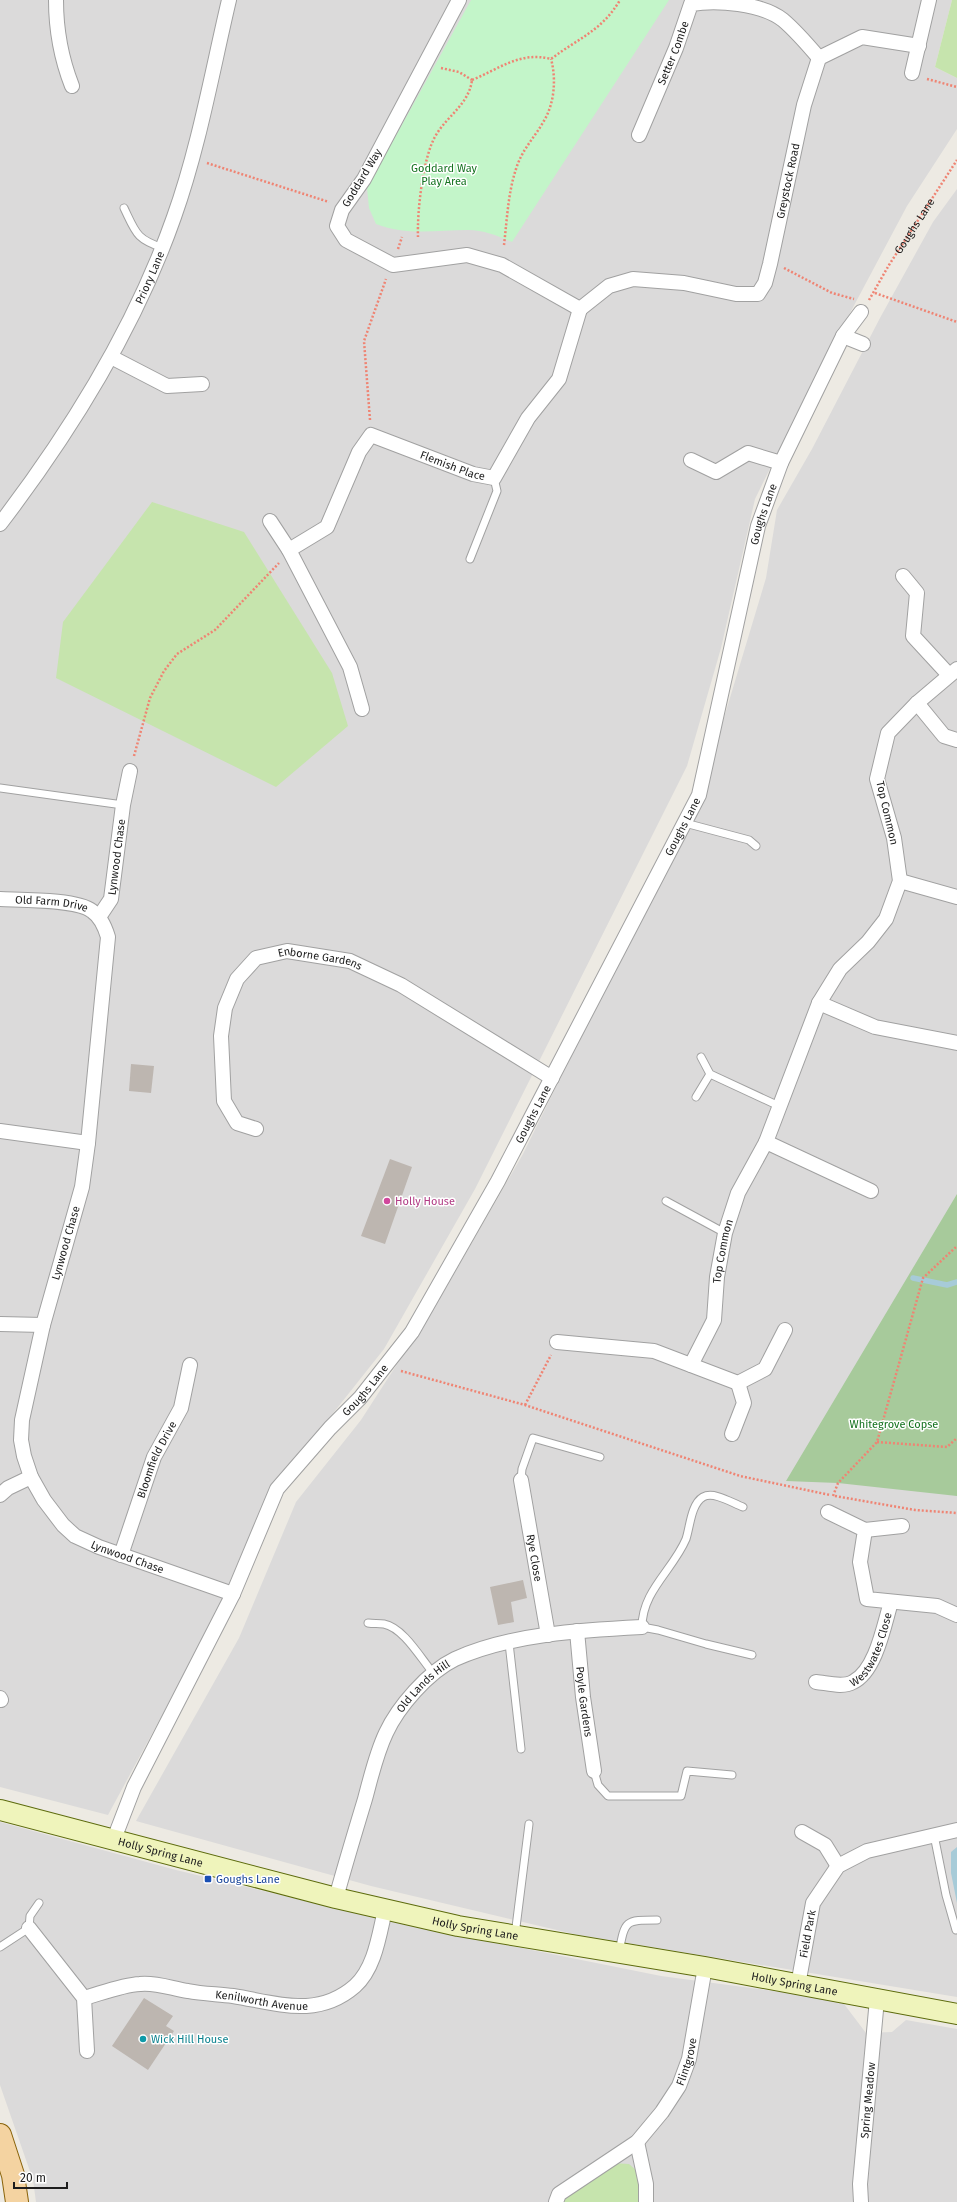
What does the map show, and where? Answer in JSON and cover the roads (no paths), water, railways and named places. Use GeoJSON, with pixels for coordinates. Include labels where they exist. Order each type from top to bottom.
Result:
{"type":"FeatureCollection","features":[{"type":"Feature","properties":{"kind":"main road"},"geometry":{"type":"LineString","coordinates":[[0,2135],[13,2175],[17,2202]]}},
{"type":"Feature","properties":{"kind":"street"},"geometry":{"type":"LineString","coordinates":[[56,0],[56,26],[63,64],[72,86]]}},
{"type":"Feature","properties":{"kind":"street","name":"Priory Lane"},"geometry":{"type":"LineString","coordinates":[[0,524],[29,486],[112,357],[163,248],[192,158],[229,0]]}},
{"type":"Feature","properties":{"kind":"street","name":"Goddard Way"},"geometry":{"type":"LineString","coordinates":[[459,0],[364,179],[342,210],[338,226],[346,240],[393,265],[467,255],[502,265],[580,309]]}},
{"type":"Feature","properties":{"kind":"street","name":"Setter Combe"},"geometry":{"type":"LineString","coordinates":[[639,135],[676,48],[691,4],[705,0],[728,1],[769,12],[782,20],[820,58]]}},
{"type":"Feature","properties":{"kind":"street"},"geometry":{"type":"LineString","coordinates":[[912,73],[930,0]]}},
{"type":"Feature","properties":{"kind":"street"},"geometry":{"type":"LineString","coordinates":[[820,58],[862,37],[919,46]]}},
{"type":"Feature","properties":{"kind":"street","name":"Greystock Road"},"geometry":{"type":"LineString","coordinates":[[580,309],[609,286],[633,279],[684,283],[736,294],[758,294],[765,283],[770,264],[804,105],[820,58]]}},
{"type":"Feature","properties":{"kind":"street","name":"Goughs Lane"},"geometry":{"type":"LineString","coordinates":[[114,1839],[134,1787],[233,1594],[277,1489],[387,1366],[416,1325],[498,1181],[699,795],[758,526],[781,463],[843,336],[859,307]]}},
{"type":"Feature","properties":{"kind":"street","name":"Flemish Place"},"geometry":{"type":"LineString","coordinates":[[289,550],[327,527],[359,452],[371,434],[473,474],[494,478],[528,418],[559,379],[580,309]]}},
{"type":"Feature","properties":{"kind":"street"},"geometry":{"type":"LineString","coordinates":[[843,336],[863,344]]}},
{"type":"Feature","properties":{"kind":"street"},"geometry":{"type":"LineString","coordinates":[[112,357],[167,386],[202,384]]}},
{"type":"Feature","properties":{"kind":"street"},"geometry":{"type":"LineString","coordinates":[[691,460],[716,472],[748,453],[781,463]]}},
{"type":"Feature","properties":{"kind":"street"},"geometry":{"type":"LineString","coordinates":[[270,521],[289,550],[350,667],[362,709]]}},
{"type":"Feature","properties":{"kind":"street","name":"Top Common"},"geometry":{"type":"LineString","coordinates":[[692,1365],[714,1320],[717,1277],[725,1233],[738,1193],[766,1142],[819,1003],[840,969],[868,942],[886,919],[900,881],[894,838],[877,778],[888,733],[918,703],[953,672],[913,636],[918,593],[903,576]]}},
{"type":"Feature","properties":{"kind":"street"},"geometry":{"type":"LineString","coordinates":[[918,703],[944,736],[957,740]]}},
{"type":"Feature","properties":{"kind":"street","name":"Lynwood Chase"},"geometry":{"type":"LineString","coordinates":[[130,771],[123,805],[111,899],[99,917],[108,937],[88,1143],[82,1187],[43,1325],[22,1420],[24,1456],[31,1477],[44,1500],[63,1525],[75,1536],[121,1555],[233,1594]]}},
{"type":"Feature","properties":{"kind":"street"},"geometry":{"type":"LineString","coordinates":[[900,881],[957,898]]}},
{"type":"Feature","properties":{"kind":"street","name":"Old Farm Drive"},"geometry":{"type":"LineString","coordinates":[[0,899],[82,906],[91,909],[99,917]]}},
{"type":"Feature","properties":{"kind":"street","name":"Enborne Gardens"},"geometry":{"type":"LineString","coordinates":[[256,1129],[237,1123],[224,1101],[221,1036],[225,1008],[237,979],[256,958],[286,951],[350,961],[401,985],[552,1078]]}},
{"type":"Feature","properties":{"kind":"street"},"geometry":{"type":"LineString","coordinates":[[819,1003],[875,1027],[957,1043]]}},
{"type":"Feature","properties":{"kind":"street"},"geometry":{"type":"LineString","coordinates":[[0,1131],[88,1143]]}},
{"type":"Feature","properties":{"kind":"street"},"geometry":{"type":"LineString","coordinates":[[766,1142],[871,1191]]}},
{"type":"Feature","properties":{"kind":"street"},"geometry":{"type":"LineString","coordinates":[[0,1324],[43,1325]]}},
{"type":"Feature","properties":{"kind":"street"},"geometry":{"type":"LineString","coordinates":[[557,1342],[654,1351],[738,1383],[765,1369],[785,1330]]}},
{"type":"Feature","properties":{"kind":"street","name":"Bloomfield Drive"},"geometry":{"type":"LineString","coordinates":[[121,1555],[154,1457],[181,1408],[190,1365]]}},
{"type":"Feature","properties":{"kind":"street"},"geometry":{"type":"LineString","coordinates":[[732,1434],[744,1403],[738,1383]]}},
{"type":"Feature","properties":{"kind":"street"},"geometry":{"type":"LineString","coordinates":[[0,1495],[8,1488],[31,1477]]}},
{"type":"Feature","properties":{"kind":"street","name":"Rye Close"},"geometry":{"type":"LineString","coordinates":[[521,1480],[548,1635]]}},
{"type":"Feature","properties":{"kind":"street"},"geometry":{"type":"LineString","coordinates":[[828,1512],[865,1530],[902,1526]]}},
{"type":"Feature","properties":{"kind":"street","name":"Westwates Close"},"geometry":{"type":"LineString","coordinates":[[865,1530],[860,1562],[868,1599],[938,1606],[957,1615]]}},
{"type":"Feature","properties":{"kind":"street","name":"Westwates Close"},"geometry":{"type":"LineString","coordinates":[[816,1682],[838,1685],[853,1682],[871,1665],[891,1602]]}},
{"type":"Feature","properties":{"kind":"street","name":"Old Lands Hill"},"geometry":{"type":"LineString","coordinates":[[336,1898],[374,1765],[386,1733],[405,1703],[434,1674],[454,1660],[509,1643],[577,1631],[642,1627]]}},
{"type":"Feature","properties":{"kind":"street","name":"Poyle Gardens"},"geometry":{"type":"LineString","coordinates":[[577,1631],[594,1771]]}},
{"type":"Feature","properties":{"kind":"street","name":"Holly Spring Lane"},"geometry":{"type":"LineString","coordinates":[[0,1810],[386,1910],[515,1937],[705,1967],[957,2014]]}},
{"type":"Feature","properties":{"kind":"street","name":"Field Park"},"geometry":{"type":"LineString","coordinates":[[798,1985],[813,1903],[838,1866],[867,1851],[957,1830]]}},
{"type":"Feature","properties":{"kind":"street"},"geometry":{"type":"LineString","coordinates":[[802,1832],[825,1845],[838,1866]]}},
{"type":"Feature","properties":{"kind":"street","name":"Kenilworth Avenue"},"geometry":{"type":"LineString","coordinates":[[84,1998],[141,1984],[199,1993],[233,1996],[287,2006],[309,2006],[328,2002],[356,1985],[366,1971],[375,1952],[386,1910]]}},
{"type":"Feature","properties":{"kind":"street"},"geometry":{"type":"LineString","coordinates":[[29,1928],[84,1998],[87,2051]]}},
{"type":"Feature","properties":{"kind":"street","name":"Flintgrove"},"geometry":{"type":"LineString","coordinates":[[556,2202],[559,2194],[637,2142],[662,2112],[678,2086],[689,2059],[705,1967]]}},
{"type":"Feature","properties":{"kind":"street","name":"Spring Meadow"},"geometry":{"type":"LineString","coordinates":[[861,2202],[860,2184],[877,1999]]}},
{"type":"Feature","properties":{"kind":"street"},"geometry":{"type":"LineString","coordinates":[[637,2142],[646,2184],[646,2202]]}},
{"type":"Feature","properties":{"kind":"lane"},"geometry":{"type":"LineString","coordinates":[[124,208],[136,232],[145,242],[163,248]]}},
{"type":"Feature","properties":{"kind":"lane"},"geometry":{"type":"LineString","coordinates":[[470,559],[497,491],[494,478]]}},
{"type":"Feature","properties":{"kind":"lane"},"geometry":{"type":"LineString","coordinates":[[0,788],[123,805]]}},
{"type":"Feature","properties":{"kind":"lane"},"geometry":{"type":"LineString","coordinates":[[685,823],[749,840],[756,846]]}},
{"type":"Feature","properties":{"kind":"lane"},"geometry":{"type":"LineString","coordinates":[[701,1057],[710,1074],[779,1106]]}},
{"type":"Feature","properties":{"kind":"lane"},"geometry":{"type":"LineString","coordinates":[[696,1097],[710,1074]]}},
{"type":"Feature","properties":{"kind":"lane"},"geometry":{"type":"LineString","coordinates":[[666,1201],[725,1233]]}},
{"type":"Feature","properties":{"kind":"lane"},"geometry":{"type":"LineString","coordinates":[[521,1480],[522,1469],[533,1438],[600,1457]]}},
{"type":"Feature","properties":{"kind":"lane"},"geometry":{"type":"LineString","coordinates":[[743,1507],[715,1496],[708,1495],[701,1498],[696,1505],[681,1548],[654,1587],[642,1614],[642,1627],[752,1655]]}},
{"type":"Feature","properties":{"kind":"lane"},"geometry":{"type":"LineString","coordinates":[[368,1623],[385,1624],[396,1631],[412,1644],[434,1674]]}},
{"type":"Feature","properties":{"kind":"lane"},"geometry":{"type":"LineString","coordinates":[[509,1643],[521,1749]]}},
{"type":"Feature","properties":{"kind":"lane"},"geometry":{"type":"LineString","coordinates":[[594,1771],[598,1785],[608,1796],[620,1798],[681,1796],[687,1771],[732,1775]]}},
{"type":"Feature","properties":{"kind":"lane"},"geometry":{"type":"LineString","coordinates":[[515,1937],[529,1824]]}},
{"type":"Feature","properties":{"kind":"lane"},"geometry":{"type":"LineString","coordinates":[[934,1835],[946,1895],[956,1930]]}},
{"type":"Feature","properties":{"kind":"lane"},"geometry":{"type":"LineString","coordinates":[[0,1947],[29,1928],[30,1916],[39,1903]]}},
{"type":"Feature","properties":{"kind":"lane"},"geometry":{"type":"LineString","coordinates":[[618,1954],[627,1924],[633,1920],[657,1920]]}},
{"type":"Feature","properties":{"kind":"water"},"geometry":{"type":"Polygon","coordinates":[[[957,1847],[957,1903],[951,1873],[951,1852],[957,1847]]]}},
{"type":"Feature","properties":{"kind":"waterway"},"geometry":{"type":"LineString","coordinates":[[913,1278],[947,1285],[957,1282]]}},
{"type":"Feature","properties":{"kind":"place","name":"Holly House"},"geometry":{"type":"Point","coordinates":[387,1201]}},
{"type":"Feature","properties":{"kind":"place","name":"Goughs Lane"},"geometry":{"type":"Point","coordinates":[208,1879]}},
{"type":"Feature","properties":{"kind":"place","name":"Wick Hill House"},"geometry":{"type":"Point","coordinates":[143,2039]}},
{"type":"Feature","properties":{"kind":"park label","name":"Goddard Way Play Area"},"geometry":{"type":"Point","coordinates":[444,174]}},
{"type":"Feature","properties":{"kind":"park label","name":"Whitegrove Copse"},"geometry":{"type":"Point","coordinates":[894,1424]}}]}
